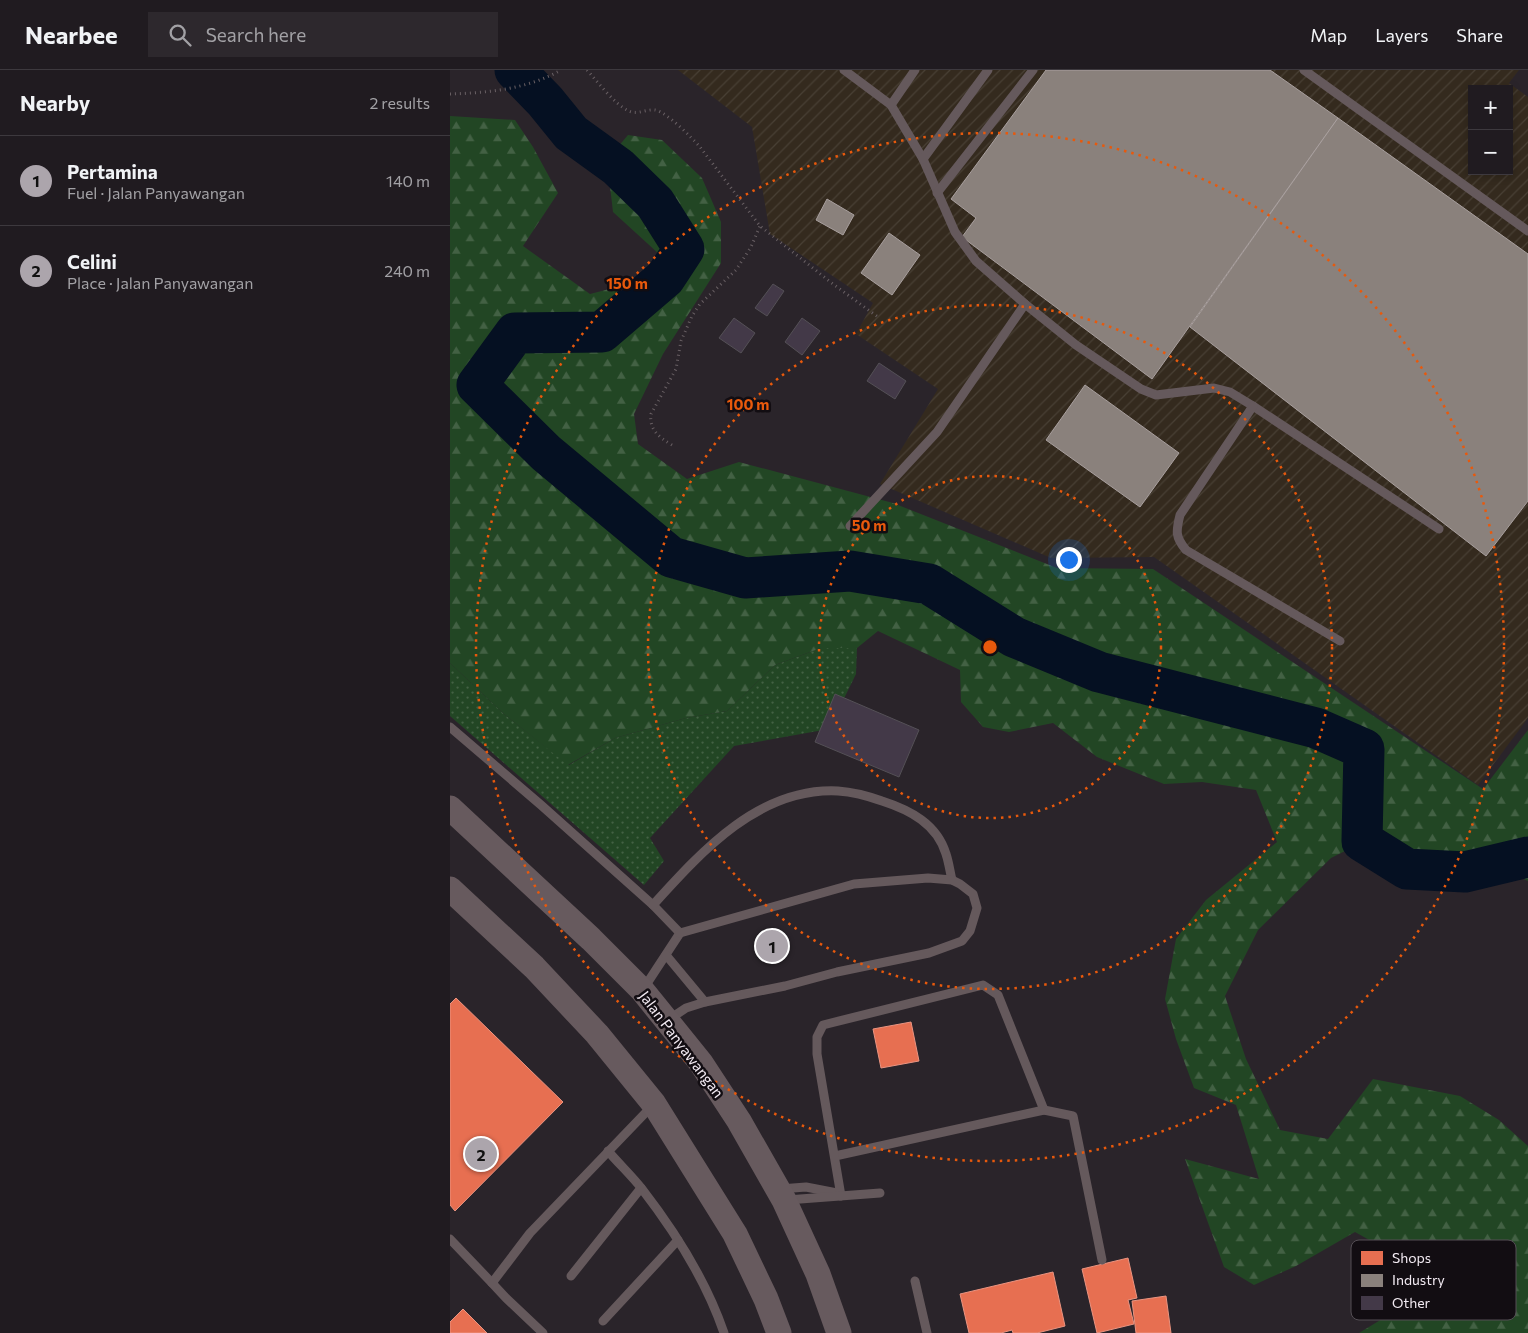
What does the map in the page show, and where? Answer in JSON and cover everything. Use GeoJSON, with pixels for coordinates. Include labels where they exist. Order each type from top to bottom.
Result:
{"type":"FeatureCollection","features":[{"type":"Feature","properties":{"kind":"main road","name":"Jalan Panyawangan"},"geometry":{"type":"LineString","coordinates":[[450,808],[591,939],[642,990],[700,1063],[739,1121],[781,1195],[818,1274],[839,1333]]}},
{"type":"Feature","properties":{"kind":"main road"},"geometry":{"type":"LineString","coordinates":[[450,889],[534,967],[597,1034],[654,1104],[735,1234],[766,1299],[779,1333]]}},
{"type":"Feature","properties":{"kind":"lane"},"geometry":{"type":"LineString","coordinates":[[844,70],[891,105],[923,159],[956,232],[976,261],[1024,304],[1076,345],[1141,389],[1156,395],[1214,388],[1230,392],[1439,529]]}},
{"type":"Feature","properties":{"kind":"lane"},"geometry":{"type":"LineString","coordinates":[[891,105],[915,70]]}},
{"type":"Feature","properties":{"kind":"lane"},"geometry":{"type":"LineString","coordinates":[[923,159],[988,70]]}},
{"type":"Feature","properties":{"kind":"lane"},"geometry":{"type":"LineString","coordinates":[[937,193],[1033,70]]}},
{"type":"Feature","properties":{"kind":"lane"},"geometry":{"type":"LineString","coordinates":[[1304,70],[1528,231]]}},
{"type":"Feature","properties":{"kind":"lane"},"geometry":{"type":"LineString","coordinates":[[850,526],[937,432],[1024,304]]}},
{"type":"Feature","properties":{"kind":"lane"},"geometry":{"type":"LineString","coordinates":[[1253,406],[1180,515],[1176,530],[1179,542],[1186,550],[1340,640]]}},
{"type":"Feature","properties":{"kind":"lane"},"geometry":{"type":"LineString","coordinates":[[450,727],[654,905],[680,934]]}},
{"type":"Feature","properties":{"kind":"lane"},"geometry":{"type":"LineString","coordinates":[[654,905],[708,847],[739,824],[771,804],[804,794],[837,791],[865,796],[898,806],[922,819],[938,835],[946,853],[952,880]]}},
{"type":"Feature","properties":{"kind":"lane"},"geometry":{"type":"LineString","coordinates":[[642,990],[680,934],[854,884],[928,878],[952,880],[973,894],[977,908],[970,931],[962,941],[929,953],[705,1002],[686,1008],[667,1021]]}},
{"type":"Feature","properties":{"kind":"lane"},"geometry":{"type":"LineString","coordinates":[[666,955],[705,1002]]}},
{"type":"Feature","properties":{"kind":"lane"},"geometry":{"type":"LineString","coordinates":[[840,1195],[817,1054],[817,1038],[823,1025],[983,985],[998,995],[1044,1110]]}},
{"type":"Feature","properties":{"kind":"lane"},"geometry":{"type":"LineString","coordinates":[[492,1282],[530,1233],[654,1104]]}},
{"type":"Feature","properties":{"kind":"lane"},"geometry":{"type":"LineString","coordinates":[[834,1156],[1044,1110],[1073,1116],[1102,1260]]}},
{"type":"Feature","properties":{"kind":"lane"},"geometry":{"type":"LineString","coordinates":[[608,1151],[641,1188],[690,1258],[709,1295],[724,1333]]}},
{"type":"Feature","properties":{"kind":"lane"},"geometry":{"type":"LineString","coordinates":[[781,1195],[806,1187],[840,1195],[880,1193]]}},
{"type":"Feature","properties":{"kind":"lane"},"geometry":{"type":"LineString","coordinates":[[570,1276],[641,1188]]}},
{"type":"Feature","properties":{"kind":"lane"},"geometry":{"type":"LineString","coordinates":[[450,1239],[506,1298],[543,1333]]}},
{"type":"Feature","properties":{"kind":"lane"},"geometry":{"type":"LineString","coordinates":[[603,1321],[678,1240]]}},
{"type":"Feature","properties":{"kind":"lane"},"geometry":{"type":"LineString","coordinates":[[915,1281],[927,1333]]}},
{"type":"Feature","properties":{"kind":"path"},"geometry":{"type":"LineString","coordinates":[[450,94],[499,91],[550,77],[561,70]]}},
{"type":"Feature","properties":{"kind":"path"},"geometry":{"type":"LineString","coordinates":[[587,70],[619,105],[628,111],[636,113],[654,110],[663,112],[689,134],[760,226],[878,317]]}},
{"type":"Feature","properties":{"kind":"path"},"geometry":{"type":"LineString","coordinates":[[672,445],[656,434],[650,421],[651,414],[676,369],[681,341],[692,316],[700,304],[736,270],[760,226]]}},
{"type":"Feature","properties":{"kind":"shaded area"},"geometry":{"type":"Polygon","coordinates":[[[678,70],[1519,70],[1509,83],[1512,85],[1468,85],[1468,175],[1513,175],[1513,86],[1528,97],[1528,718],[1478,785],[1154,557],[1051,558],[880,484],[938,389],[856,334],[873,303],[770,234],[752,127],[678,70]]]}},
{"type":"Feature","properties":{"kind":"green space"},"geometry":{"type":"Polygon","coordinates":[[[450,116],[515,120],[533,147],[558,193],[523,246],[590,294],[648,279],[659,254],[613,212],[607,160],[628,135],[662,140],[702,178],[721,222],[721,263],[663,354],[634,414],[638,444],[687,479],[739,462],[893,503],[1057,568],[1153,569],[1483,789],[1528,730],[1528,881],[1519,877],[1452,889],[1398,860],[1375,836],[1331,858],[1258,930],[1225,996],[1246,1059],[1280,1130],[1328,1139],[1373,1079],[1460,1096],[1499,1120],[1528,1146],[1528,1333],[1359,1333],[1380,1320],[1516,1320],[1516,1240],[1369,1240],[1355,1232],[1296,1266],[1254,1285],[1224,1267],[1185,1159],[1259,1179],[1236,1105],[1194,1088],[1176,1039],[1165,999],[1176,939],[1206,900],[1277,842],[1256,790],[1202,782],[1164,784],[1097,757],[1053,723],[1009,732],[983,727],[961,702],[960,670],[878,631],[857,648],[821,648],[775,665],[727,711],[686,718],[615,738],[568,765],[504,714],[450,663],[450,116]]]}},
{"type":"Feature","properties":{"kind":"green space"},"geometry":{"type":"Polygon","coordinates":[[[821,648],[857,648],[856,674],[829,729],[734,746],[650,838],[664,861],[644,885],[450,716],[450,663],[504,714],[569,765],[615,738],[686,718],[727,711],[775,665],[821,648]]]}},
{"type":"Feature","properties":{"kind":"building: Shops"},"geometry":{"type":"Polygon","coordinates":[[[456,998],[563,1102],[455,1211],[450,1205],[450,1004],[456,998]]]}},
{"type":"Feature","properties":{"kind":"building: Shops"},"geometry":{"type":"Polygon","coordinates":[[[911,1022],[919,1061],[881,1068],[873,1029],[911,1022]]]}},
{"type":"Feature","properties":{"kind":"building: Shops"},"geometry":{"type":"Polygon","coordinates":[[[1128,1258],[1137,1298],[1128,1300],[1134,1324],[1097,1333],[1082,1269],[1128,1258]]]}},
{"type":"Feature","properties":{"kind":"building: Shops"},"geometry":{"type":"Polygon","coordinates":[[[1053,1272],[1065,1326],[1037,1333],[1013,1333],[1012,1330],[1001,1333],[969,1333],[960,1294],[1053,1272]]]}},
{"type":"Feature","properties":{"kind":"building: Shops"},"geometry":{"type":"Polygon","coordinates":[[[1166,1296],[1171,1333],[1136,1333],[1132,1301],[1166,1296]]]}},
{"type":"Feature","properties":{"kind":"building: Shops"},"geometry":{"type":"Polygon","coordinates":[[[463,1309],[487,1333],[450,1333],[450,1322],[463,1309]]]}},
{"type":"Feature","properties":{"kind":"building: Industry"},"geometry":{"type":"Polygon","coordinates":[[[1046,70],[1270,70],[1338,118],[1152,379],[962,237],[976,218],[951,199],[1046,70]]]}},
{"type":"Feature","properties":{"kind":"building: Industry"},"geometry":{"type":"Polygon","coordinates":[[[1338,118],[1528,254],[1528,501],[1486,556],[1190,327],[1338,118]]]}},
{"type":"Feature","properties":{"kind":"building: Industry"},"geometry":{"type":"Polygon","coordinates":[[[827,199],[854,215],[843,235],[816,220],[827,199]]]}},
{"type":"Feature","properties":{"kind":"building: Industry"},"geometry":{"type":"Polygon","coordinates":[[[889,233],[920,255],[892,295],[861,273],[889,233]]]}},
{"type":"Feature","properties":{"kind":"building: Industry"},"geometry":{"type":"Polygon","coordinates":[[[1085,385],[1179,453],[1140,507],[1046,440],[1085,385]]]}},
{"type":"Feature","properties":{"kind":"building: Other"},"geometry":{"type":"Polygon","coordinates":[[[773,284],[784,291],[767,316],[755,308],[773,284]]]}},
{"type":"Feature","properties":{"kind":"building: Other"},"geometry":{"type":"Polygon","coordinates":[[[734,318],[755,333],[741,353],[719,338],[734,318]]]}},
{"type":"Feature","properties":{"kind":"building: Other"},"geometry":{"type":"Polygon","coordinates":[[[802,318],[820,331],[802,355],[785,342],[802,318]]]}},
{"type":"Feature","properties":{"kind":"building: Other"},"geometry":{"type":"Polygon","coordinates":[[[879,363],[906,381],[895,399],[867,381],[879,363]]]}},
{"type":"Feature","properties":{"kind":"building: Other"},"geometry":{"type":"Polygon","coordinates":[[[835,694],[919,730],[899,777],[815,742],[835,694]]]}},
{"type":"Feature","properties":{"kind":"waterway"},"geometry":{"type":"LineString","coordinates":[[515,70],[545,101],[571,133],[618,167],[655,203],[684,249],[665,278],[602,332],[515,333],[477,385],[546,453],[671,557],[745,578],[850,571],[929,584],[1014,637],[1099,672],[1316,728],[1364,749],[1362,841],[1407,869],[1465,872],[1528,857]]}},
{"type":"Feature","properties":{"kind":"place","name":"Pertamina"},"geometry":{"type":"Point","coordinates":[772,946]}},
{"type":"Feature","properties":{"kind":"place","name":"Celini"},"geometry":{"type":"Point","coordinates":[481,1154]}}]}
